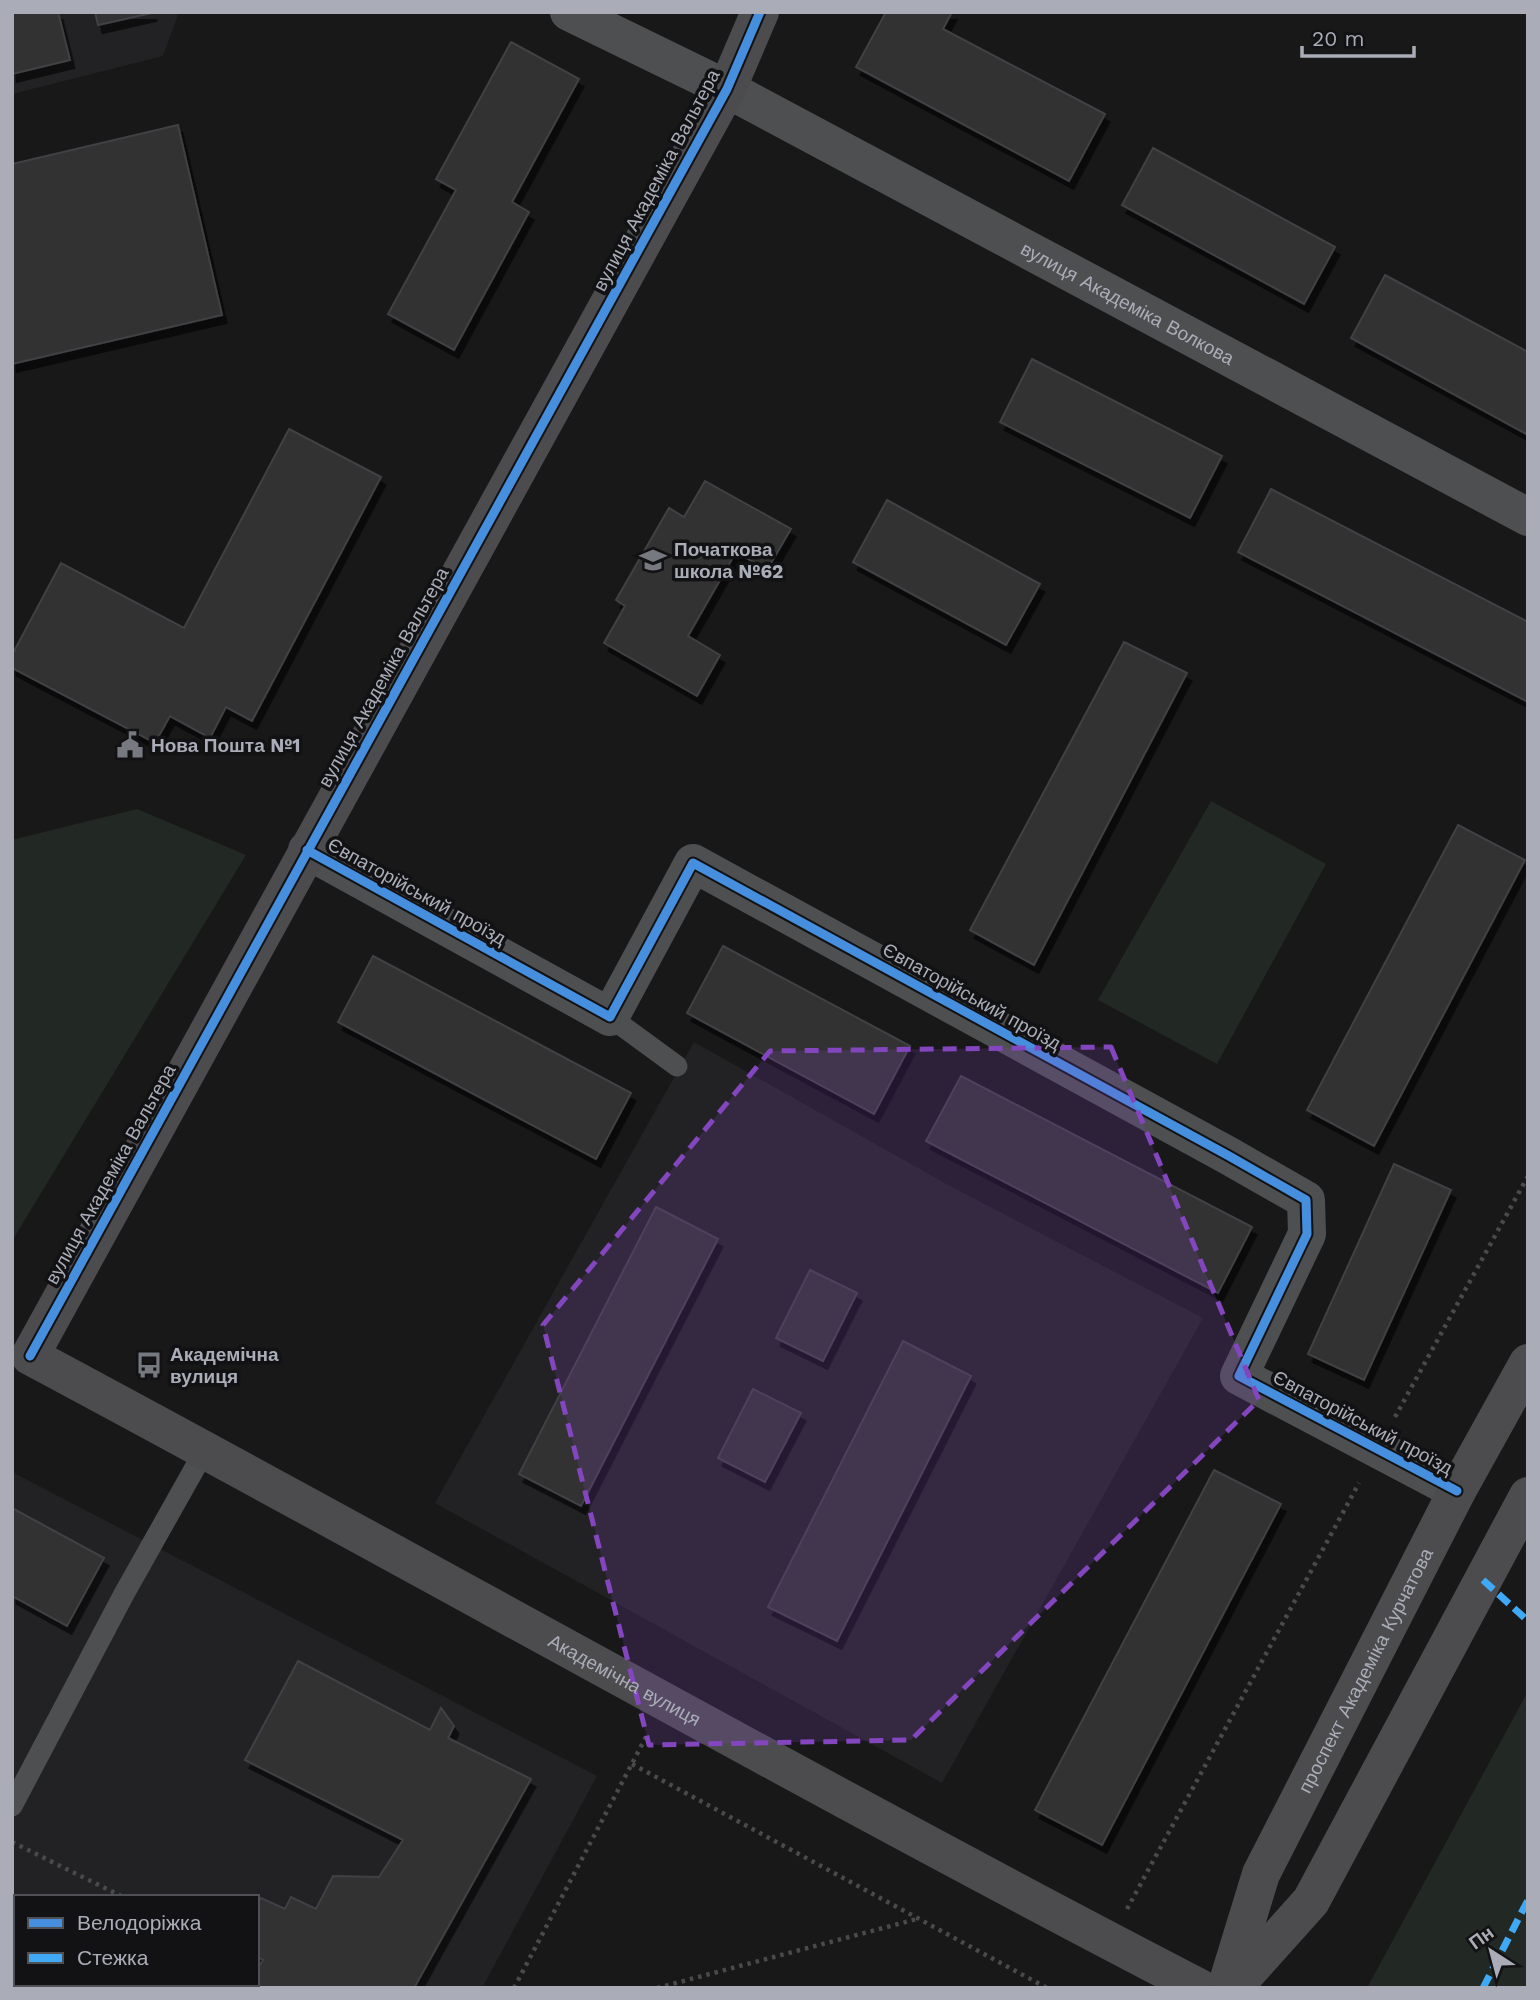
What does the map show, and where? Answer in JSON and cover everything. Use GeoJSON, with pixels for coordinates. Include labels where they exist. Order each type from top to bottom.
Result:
{"type":"FeatureCollection","features":[{"type":"Feature","properties":{"kind":"street","name":"вулиця Академіка Волкова"},"geometry":{"type":"LineString","coordinates":[[569,12],[727,89],[1528,517]]}},
{"type":"Feature","properties":{"kind":"street","name":"вулиця Академіка Вальтера"},"geometry":{"type":"LineString","coordinates":[[21,1352],[307,850],[727,89],[760,12]]}},
{"type":"Feature","properties":{"kind":"street","name":"Євпаторійський проїзд"},"geometry":{"type":"LineString","coordinates":[[307,850],[610,1017],[693,863],[1240,1163],[1306,1200],[1307,1234],[1239,1376],[1457,1491]]}},
{"type":"Feature","properties":{"kind":"street","name":"Академічна вулиця"},"geometry":{"type":"LineString","coordinates":[[21,1352],[205,1450],[664,1703],[1200,1988]]}},
{"type":"Feature","properties":{"kind":"street","name":"проспект Академіка Курчатова"},"geometry":{"type":"LineString","coordinates":[[1226,1988],[1261,1874],[1457,1491],[1528,1363]]}},
{"type":"Feature","properties":{"kind":"street"},"geometry":{"type":"LineString","coordinates":[[1233,1988],[1311,1901],[1528,1496]]}},
{"type":"Feature","properties":{"kind":"lane"},"geometry":{"type":"LineString","coordinates":[[610,1017],[677,1066]]}},
{"type":"Feature","properties":{"kind":"lane"},"geometry":{"type":"LineString","coordinates":[[12,1806],[124,1594],[205,1450]]}},
{"type":"Feature","properties":{"kind":"path"},"geometry":{"type":"LineString","coordinates":[[1110,1940],[1528,1176]]}},
{"type":"Feature","properties":{"kind":"path"},"geometry":{"type":"LineString","coordinates":[[514,1988],[664,1703]]}},
{"type":"Feature","properties":{"kind":"path"},"geometry":{"type":"LineString","coordinates":[[632,1764],[1047,1988]]}},
{"type":"Feature","properties":{"kind":"path"},"geometry":{"type":"LineString","coordinates":[[12,1842],[119,1895]]}},
{"type":"Feature","properties":{"kind":"path"},"geometry":{"type":"LineString","coordinates":[[657,1988],[918,1919]]}},
{"type":"Feature","properties":{"kind":"highlighted area"},"geometry":{"type":"Polygon","coordinates":[[[1111,1047],[1259,1400],[911,1740],[649,1745],[543,1325],[770,1051],[1111,1047]]]}},
{"type":"Feature","properties":{"kind":"shaded area"},"geometry":{"type":"Polygon","coordinates":[[[12,12],[179,12],[163,56],[12,94],[12,12]]]}},
{"type":"Feature","properties":{"kind":"shaded area"},"geometry":{"type":"Polygon","coordinates":[[[1211,801],[1326,864],[1217,1064],[1098,1000],[1211,801]]]}},
{"type":"Feature","properties":{"kind":"shaded area"},"geometry":{"type":"Polygon","coordinates":[[[137,809],[246,855],[12,1241],[12,840],[137,809]]]}},
{"type":"Feature","properties":{"kind":"shaded area"},"geometry":{"type":"Polygon","coordinates":[[[694,1042],[950,1186],[1203,1318],[942,1783],[435,1503],[694,1042]]]}},
{"type":"Feature","properties":{"kind":"shaded area"},"geometry":{"type":"Polygon","coordinates":[[[12,1472],[597,1776],[482,1988],[12,1988],[12,1472]]]}},
{"type":"Feature","properties":{"kind":"shaded area"},"geometry":{"type":"Polygon","coordinates":[[[1528,1691],[1528,1988],[1367,1988],[1528,1691]]]}},
{"type":"Feature","properties":{"kind":"building"},"geometry":{"type":"Polygon","coordinates":[[[12,12],[58,12],[70,60],[12,74],[12,12]]]}},
{"type":"Feature","properties":{"kind":"building"},"geometry":{"type":"Polygon","coordinates":[[[95,12],[152,12],[152,13],[98,25],[95,12]]]}},
{"type":"Feature","properties":{"kind":"building"},"geometry":{"type":"Polygon","coordinates":[[[886,12],[952,12],[943,29],[1105,114],[1069,181],[856,67],[886,12]]]}},
{"type":"Feature","properties":{"kind":"building"},"geometry":{"type":"Polygon","coordinates":[[[511,42],[579,79],[512,202],[529,212],[454,350],[388,314],[456,190],[436,179],[511,42]]]}},
{"type":"Feature","properties":{"kind":"building"},"geometry":{"type":"Polygon","coordinates":[[[178,125],[222,315],[12,364],[12,164],[178,125]]]}},
{"type":"Feature","properties":{"kind":"building"},"geometry":{"type":"Polygon","coordinates":[[[1153,148],[1335,247],[1304,304],[1122,205],[1153,148]]]}},
{"type":"Feature","properties":{"kind":"building"},"geometry":{"type":"Polygon","coordinates":[[[1385,275],[1528,352],[1528,435],[1351,338],[1385,275]]]}},
{"type":"Feature","properties":{"kind":"building"},"geometry":{"type":"Polygon","coordinates":[[[1032,359],[1222,456],[1190,518],[1000,422],[1032,359]]]}},
{"type":"Feature","properties":{"kind":"building"},"geometry":{"type":"Polygon","coordinates":[[[289,429],[381,477],[252,721],[226,707],[210,738],[170,716],[155,743],[12,668],[12,655],[61,563],[184,628],[289,429]]]}},
{"type":"Feature","properties":{"kind":"building"},"geometry":{"type":"Polygon","coordinates":[[[705,481],[791,529],[767,570],[736,552],[688,636],[720,655],[697,696],[604,643],[625,606],[616,600],[669,508],[684,517],[705,481]]]}},
{"type":"Feature","properties":{"kind":"building"},"geometry":{"type":"Polygon","coordinates":[[[1271,489],[1528,622],[1528,702],[1238,552],[1271,489]]]}},
{"type":"Feature","properties":{"kind":"building"},"geometry":{"type":"Polygon","coordinates":[[[887,500],[1040,584],[1006,645],[853,562],[887,500]]]}},
{"type":"Feature","properties":{"kind":"building"},"geometry":{"type":"Polygon","coordinates":[[[1124,642],[1187,673],[1034,965],[970,930],[1124,642]]]}},
{"type":"Feature","properties":{"kind":"building"},"geometry":{"type":"Polygon","coordinates":[[[1458,825],[1525,860],[1374,1146],[1307,1110],[1458,825]]]}},
{"type":"Feature","properties":{"kind":"building"},"geometry":{"type":"Polygon","coordinates":[[[723,946],[910,1046],[874,1114],[687,1013],[723,946]]]}},
{"type":"Feature","properties":{"kind":"building"},"geometry":{"type":"Polygon","coordinates":[[[373,956],[631,1093],[596,1159],[338,1022],[373,956]]]}},
{"type":"Feature","properties":{"kind":"building"},"geometry":{"type":"Polygon","coordinates":[[[961,1076],[1252,1227],[1218,1293],[926,1141],[961,1076]]]}},
{"type":"Feature","properties":{"kind":"building"},"geometry":{"type":"Polygon","coordinates":[[[1394,1164],[1451,1190],[1364,1380],[1308,1354],[1394,1164]]]}},
{"type":"Feature","properties":{"kind":"building"},"geometry":{"type":"Polygon","coordinates":[[[656,1207],[718,1239],[581,1506],[519,1474],[656,1207]]]}},
{"type":"Feature","properties":{"kind":"building"},"geometry":{"type":"Polygon","coordinates":[[[810,1270],[857,1293],[823,1361],[776,1338],[810,1270]]]}},
{"type":"Feature","properties":{"kind":"building"},"geometry":{"type":"Polygon","coordinates":[[[903,1341],[971,1376],[837,1641],[768,1607],[903,1341]]]}},
{"type":"Feature","properties":{"kind":"building"},"geometry":{"type":"Polygon","coordinates":[[[753,1389],[801,1413],[765,1482],[718,1458],[753,1389]]]}},
{"type":"Feature","properties":{"kind":"building"},"geometry":{"type":"Polygon","coordinates":[[[1214,1470],[1281,1504],[1102,1845],[1035,1810],[1214,1470]]]}},
{"type":"Feature","properties":{"kind":"building"},"geometry":{"type":"Polygon","coordinates":[[[12,1508],[104,1558],[67,1626],[12,1596],[12,1508]]]}},
{"type":"Feature","properties":{"kind":"building"},"geometry":{"type":"Polygon","coordinates":[[[298,1661],[430,1730],[441,1708],[454,1726],[448,1738],[531,1779],[414,1988],[246,1988],[259,1986],[259,1967],[263,1960],[259,1957],[261,1898],[285,1909],[291,1897],[316,1909],[333,1876],[379,1877],[403,1840],[245,1760],[298,1661]]]}},
{"type":"Feature","properties":{"kind":"marked path"},"geometry":{"type":"LineString","coordinates":[[1483,1580],[1528,1621]]}},
{"type":"Feature","properties":{"kind":"marked path"},"geometry":{"type":"LineString","coordinates":[[1483,1988],[1528,1900]]}},
{"type":"Feature","properties":{"kind":"cycle path"},"geometry":{"type":"LineString","coordinates":[[30,1356],[727,89],[760,12]]}},
{"type":"Feature","properties":{"kind":"cycle path"},"geometry":{"type":"LineString","coordinates":[[307,850],[610,1017],[693,863],[1229,1156],[1306,1200],[1307,1234],[1239,1376],[1457,1491]]}},
{"type":"Feature","properties":{"kind":"place","name":"Початкова школа №62"},"geometry":{"type":"Point","coordinates":[653,560]}},
{"type":"Feature","properties":{"kind":"place","name":"Нова Пошта №1"},"geometry":{"type":"Point","coordinates":[130,745]}},
{"type":"Feature","properties":{"kind":"place","name":"Академічна вулиця"},"geometry":{"type":"Point","coordinates":[149,1365]}}]}
